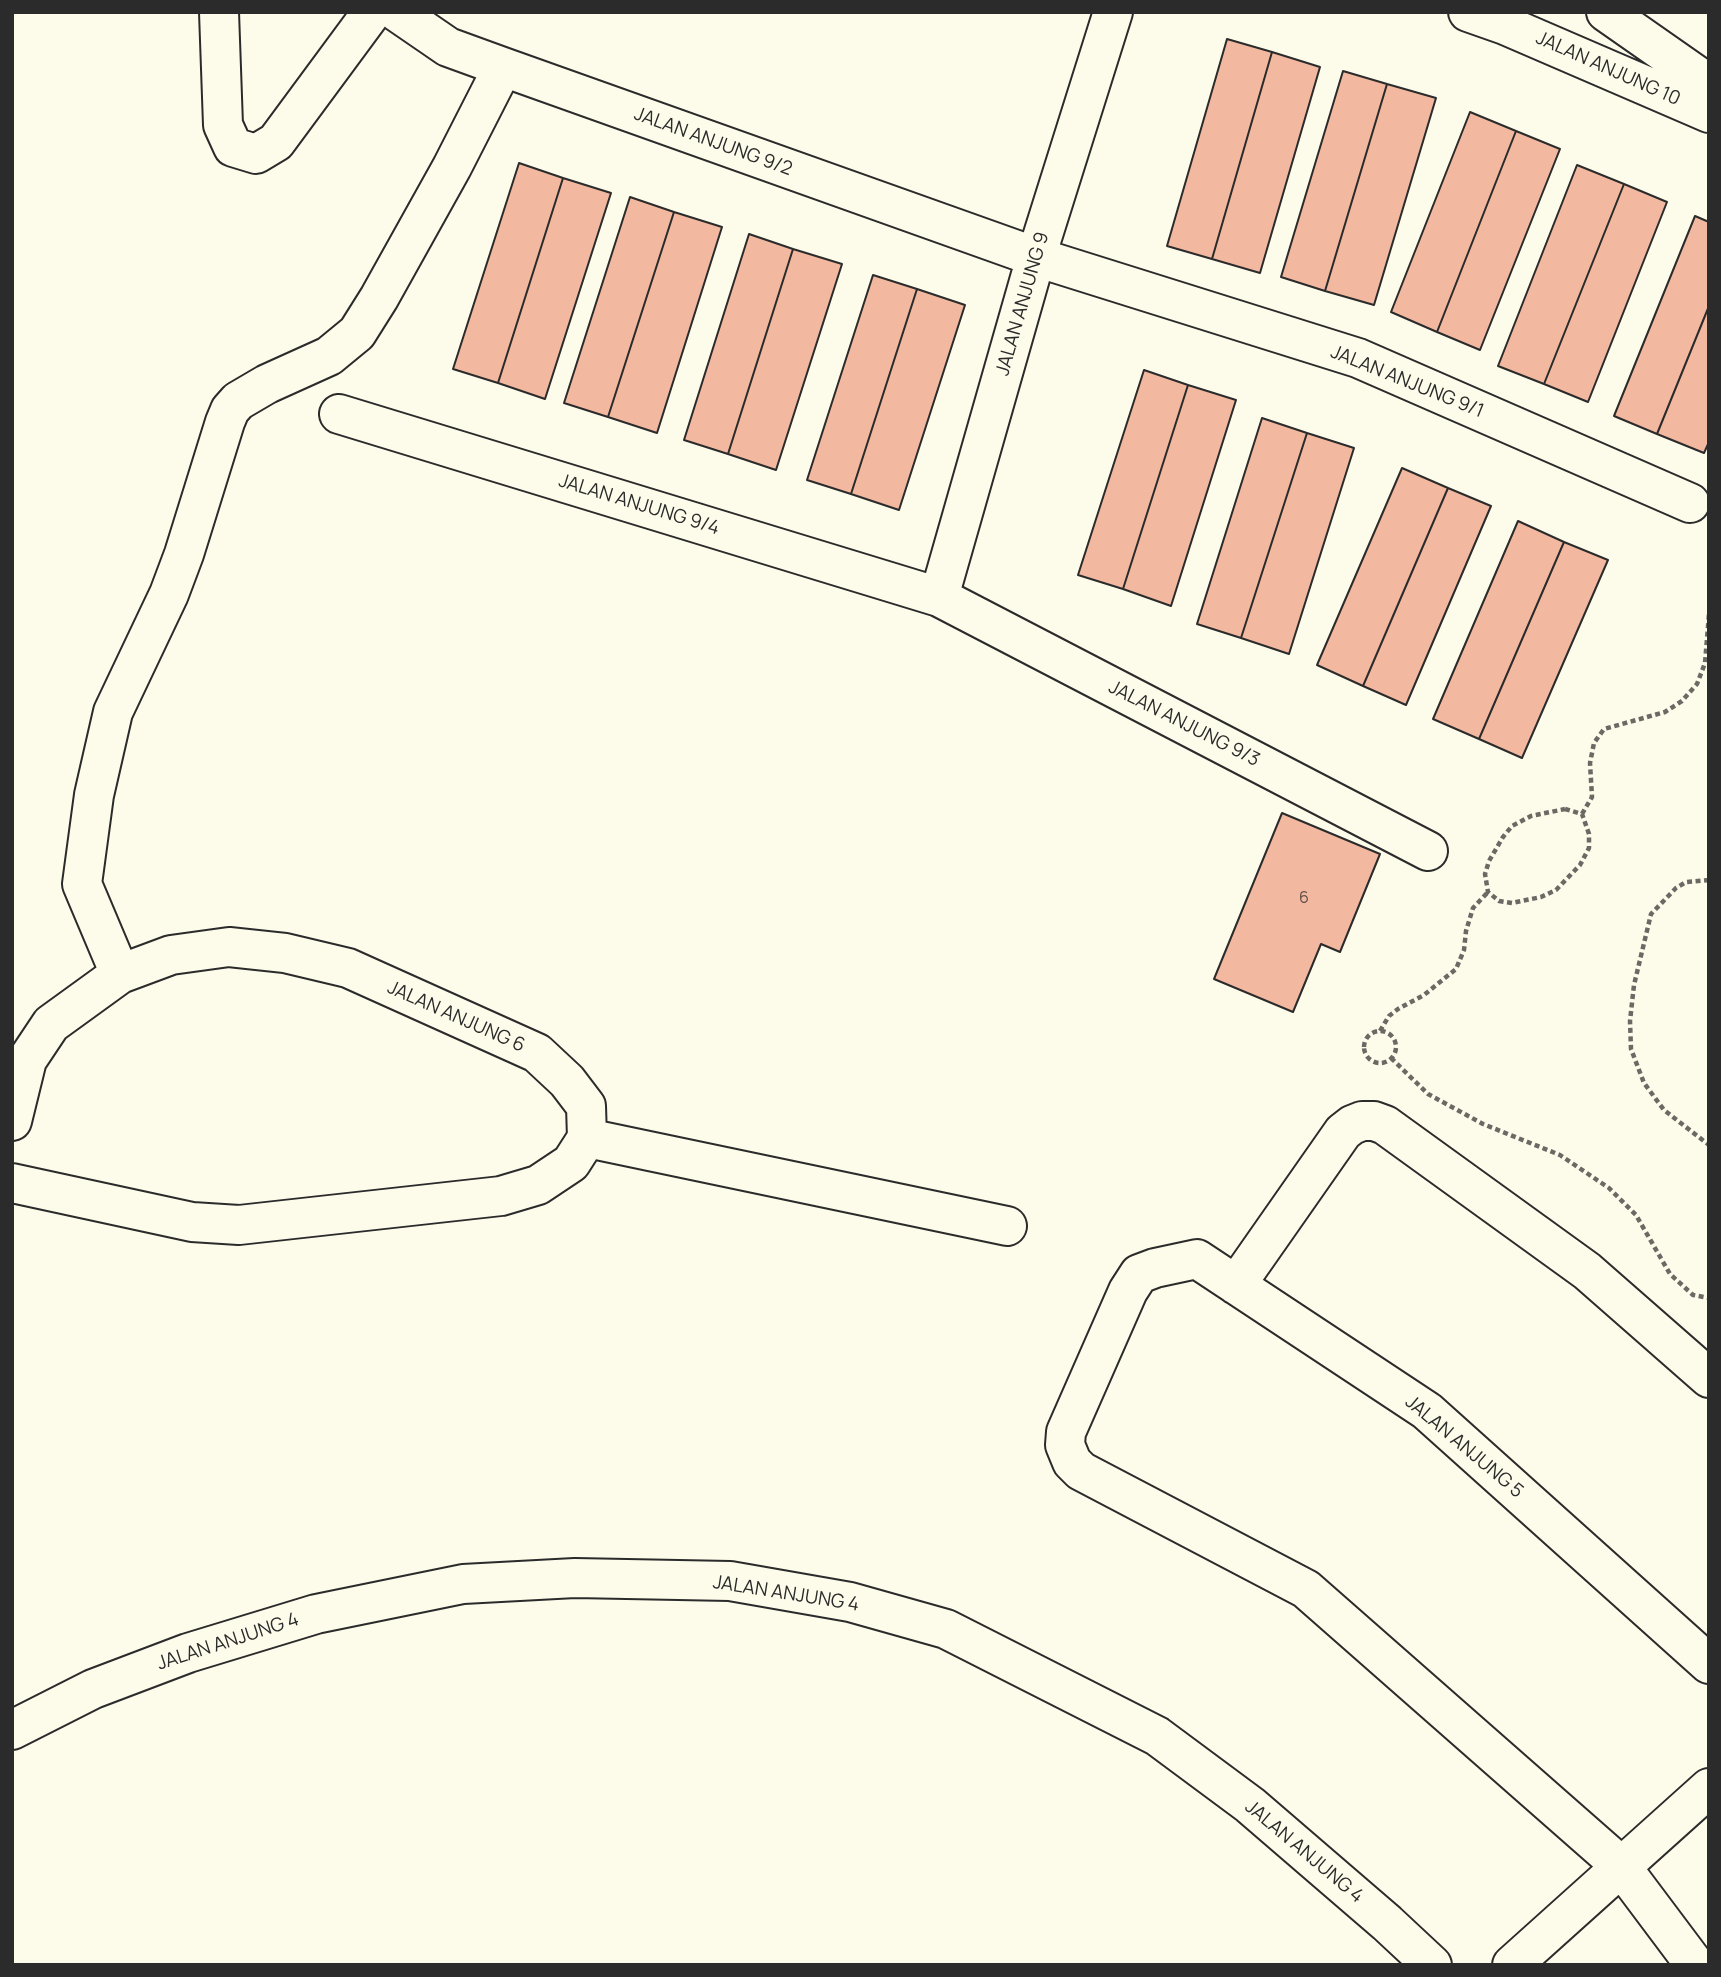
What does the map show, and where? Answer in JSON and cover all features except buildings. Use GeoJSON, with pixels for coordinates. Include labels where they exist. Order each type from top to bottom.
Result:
{"type":"FeatureCollection","features":[{"type":"Feature","properties":{"kind":"street"},"geometry":{"type":"LineString","coordinates":[[219,12],[223,125],[233,147],[256,154],[276,142],[372,12]]}},
{"type":"Feature","properties":{"kind":"street","name":"JALAN ANJUNG 9/2"},"geometry":{"type":"LineString","coordinates":[[397,12],[448,47],[1036,257]]}},
{"type":"Feature","properties":{"kind":"street","name":"JALAN ANJUNG 9"},"geometry":{"type":"LineString","coordinates":[[939,597],[1036,257],[1113,12]]}},
{"type":"Feature","properties":{"kind":"street","name":"JALAN ANJUNG 10"},"geometry":{"type":"LineString","coordinates":[[1468,12],[1505,25],[1709,113]]}},
{"type":"Feature","properties":{"kind":"street","name":"JALAN ANJUNG 10"},"geometry":{"type":"LineString","coordinates":[[1606,12],[1709,84]]}},
{"type":"Feature","properties":{"kind":"street"},"geometry":{"type":"LineString","coordinates":[[120,974],[82,884],[94,795],[113,712],[169,594],[230,410],[238,401],[267,384],[330,356],[357,332],[379,298],[452,167],[503,67]]}},
{"type":"Feature","properties":{"kind":"street","name":"JALAN ANJUNG 9/1"},"geometry":{"type":"LineString","coordinates":[[1036,257],[1358,358],[1690,503]]}},
{"type":"Feature","properties":{"kind":"street","name":"JALAN ANJUNG 9/4"},"geometry":{"type":"LineString","coordinates":[[339,414],[939,597]]}},
{"type":"Feature","properties":{"kind":"street","name":"JALAN ANJUNG 9/3"},"geometry":{"type":"LineString","coordinates":[[939,597],[1428,850]]}},
{"type":"Feature","properties":{"kind":"street","name":"JALAN ANJUNG 6"},"geometry":{"type":"LineString","coordinates":[[12,1121],[27,1060],[51,1024],[120,974],[172,955],[229,947],[285,953],[348,968],[537,1054],[567,1081],[586,1106],[587,1138]]}},
{"type":"Feature","properties":{"kind":"street"},"geometry":{"type":"LineString","coordinates":[[1236,1285],[1343,1132],[1362,1121],[1374,1121],[1385,1125],[1587,1271],[1709,1378]]}},
{"type":"Feature","properties":{"kind":"street"},"geometry":{"type":"LineString","coordinates":[[12,1183],[192,1222],[239,1224],[501,1196],[538,1185],[570,1163],[587,1138],[1007,1227]]}},
{"type":"Feature","properties":{"kind":"street","name":"JALAN ANJUNG 5"},"geometry":{"type":"LineString","coordinates":[[1620,1866],[1306,1589],[1081,1471],[1072,1462],[1065,1445],[1066,1432],[1128,1291],[1139,1274],[1197,1259],[1427,1411],[1709,1664]]}},
{"type":"Feature","properties":{"kind":"street","name":"JALAN ANJUNG 4"},"geometry":{"type":"LineString","coordinates":[[12,1730],[93,1689],[188,1653],[316,1614],[463,1584],[575,1577],[730,1581],[850,1602],[946,1629],[1157,1736],[1250,1805],[1432,1965]]}},
{"type":"Feature","properties":{"kind":"street"},"geometry":{"type":"LineString","coordinates":[[1512,1965],[1709,1788]]}},
{"type":"Feature","properties":{"kind":"street"},"geometry":{"type":"LineString","coordinates":[[1620,1866],[1695,1965]]}},
{"type":"Feature","properties":{"kind":"path"},"geometry":{"type":"LineString","coordinates":[[1582,814],[1565,809],[1546,811],[1512,826],[1489,861],[1485,874],[1488,892],[1499,901],[1526,902],[1556,890],[1580,865],[1589,848],[1589,834],[1582,814],[1592,797],[1591,763],[1594,743],[1604,729],[1665,712],[1682,701],[1697,684],[1705,663],[1709,614]]}},
{"type":"Feature","properties":{"kind":"path"},"geometry":{"type":"LineString","coordinates":[[1709,880],[1686,882],[1676,888],[1651,914],[1634,985],[1630,1021],[1631,1049],[1644,1083],[1664,1110],[1709,1145]]}},
{"type":"Feature","properties":{"kind":"path"},"geometry":{"type":"LineString","coordinates":[[1380,1031],[1389,1016],[1424,995],[1456,969],[1464,950],[1466,931],[1474,908],[1488,892]]}},
{"type":"Feature","properties":{"kind":"path"},"geometry":{"type":"LineString","coordinates":[[1385,1031],[1394,1038],[1396,1049],[1391,1058],[1377,1063],[1365,1054],[1366,1038],[1374,1032],[1385,1031]]}},
{"type":"Feature","properties":{"kind":"path"},"geometry":{"type":"LineString","coordinates":[[1391,1058],[1427,1094],[1483,1124],[1560,1156],[1609,1188],[1636,1216],[1670,1274],[1693,1295],[1709,1298]]}}]}
